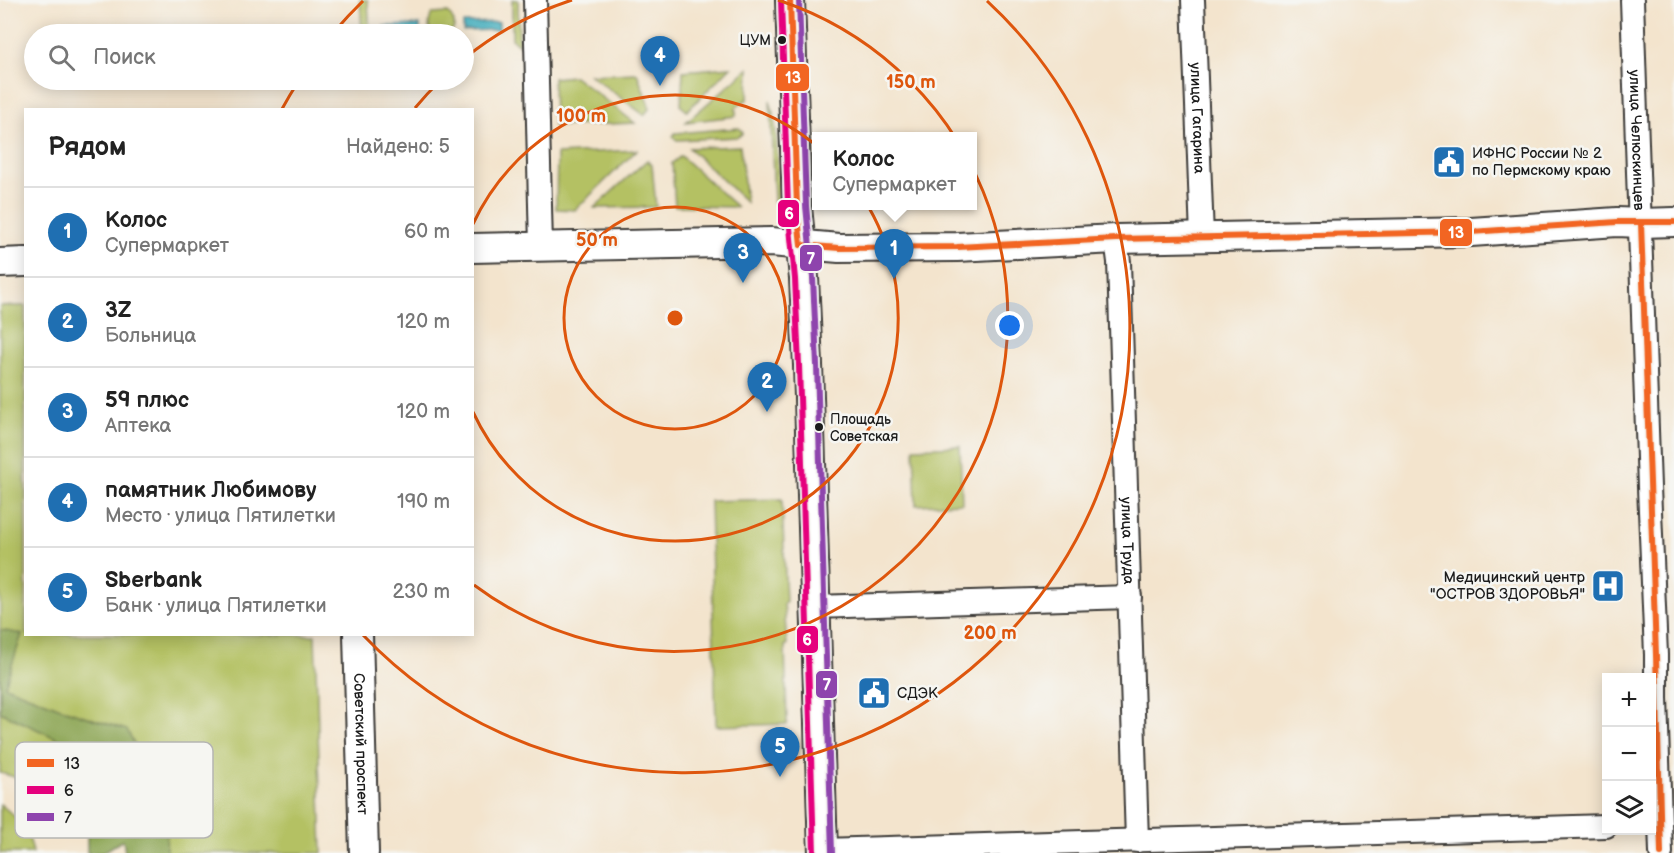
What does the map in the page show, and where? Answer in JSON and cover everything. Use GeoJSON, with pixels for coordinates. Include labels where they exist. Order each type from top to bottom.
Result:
{"type":"FeatureCollection","features":[{"type":"Feature","properties":{"kind":"main road"},"geometry":{"type":"LineString","coordinates":[[790,0],[797,207],[805,289],[823,852]]}},
{"type":"Feature","properties":{"kind":"main road"},"geometry":{"type":"LineString","coordinates":[[474,248],[771,242],[839,248],[957,247],[1116,239],[1471,232],[1617,222],[1674,222]]}},
{"type":"Feature","properties":{"kind":"main road"},"geometry":{"type":"LineString","coordinates":[[0,263],[24,262]]}},
{"type":"Feature","properties":{"kind":"main road","name":"Советский проспект"},"geometry":{"type":"LineString","coordinates":[[358,636],[364,853]]}},
{"type":"Feature","properties":{"kind":"street"},"geometry":{"type":"LineString","coordinates":[[535,0],[541,246]]}},
{"type":"Feature","properties":{"kind":"street","name":"улица Гагарина"},"geometry":{"type":"LineString","coordinates":[[1194,0],[1202,237]]}},
{"type":"Feature","properties":{"kind":"street","name":"улица Челюскинцев"},"geometry":{"type":"LineString","coordinates":[[1632,0],[1656,655],[1656,781]]}},
{"type":"Feature","properties":{"kind":"street","name":"улица Труда"},"geometry":{"type":"LineString","coordinates":[[1116,239],[1119,273],[1137,841]]}},
{"type":"Feature","properties":{"kind":"street"},"geometry":{"type":"LineString","coordinates":[[815,607],[1130,597]]}},
{"type":"Feature","properties":{"kind":"street","name":"улица Челюскинцев"},"geometry":{"type":"LineString","coordinates":[[1656,825],[1660,853]]}},
{"type":"Feature","properties":{"kind":"street"},"geometry":{"type":"LineString","coordinates":[[823,852],[1602,826]]}},
{"type":"Feature","properties":{"kind":"green space"},"geometry":{"type":"Polygon","coordinates":[[[360,0],[368,0],[369,24],[361,24],[360,0]]]}},
{"type":"Feature","properties":{"kind":"green space"},"geometry":{"type":"Polygon","coordinates":[[[512,0],[518,0],[519,45],[512,39],[512,0]]]}},
{"type":"Feature","properties":{"kind":"green space"},"geometry":{"type":"Polygon","coordinates":[[[448,13],[454,24],[429,24],[432,14],[448,13]]]}},
{"type":"Feature","properties":{"kind":"green space"},"geometry":{"type":"Polygon","coordinates":[[[731,67],[687,111],[681,106],[683,71],[731,67]]]}},
{"type":"Feature","properties":{"kind":"green space"},"geometry":{"type":"Polygon","coordinates":[[[749,68],[748,99],[736,108],[736,116],[686,122],[749,68]]]}},
{"type":"Feature","properties":{"kind":"green space"},"geometry":{"type":"Polygon","coordinates":[[[637,73],[650,108],[644,115],[590,75],[637,73]]]}},
{"type":"Feature","properties":{"kind":"green space"},"geometry":{"type":"Polygon","coordinates":[[[574,76],[635,123],[554,126],[553,78],[574,76]]]}},
{"type":"Feature","properties":{"kind":"green space"},"geometry":{"type":"Polygon","coordinates":[[[770,100],[777,138],[779,202],[774,202],[770,100]]]}},
{"type":"Feature","properties":{"kind":"green space"},"geometry":{"type":"Polygon","coordinates":[[[739,128],[743,133],[738,137],[677,140],[673,137],[675,133],[739,128]]]}},
{"type":"Feature","properties":{"kind":"green space"},"geometry":{"type":"Polygon","coordinates":[[[740,146],[746,202],[689,148],[740,146]]]}},
{"type":"Feature","properties":{"kind":"green space"},"geometry":{"type":"Polygon","coordinates":[[[637,150],[575,210],[556,209],[557,154],[637,150]]]}},
{"type":"Feature","properties":{"kind":"green space"},"geometry":{"type":"Polygon","coordinates":[[[681,156],[737,207],[675,206],[672,163],[681,156]]]}},
{"type":"Feature","properties":{"kind":"green space"},"geometry":{"type":"Polygon","coordinates":[[[647,160],[652,165],[656,207],[594,208],[647,160]]]}},
{"type":"Feature","properties":{"kind":"green space"},"geometry":{"type":"Polygon","coordinates":[[[0,306],[24,306],[24,636],[315,636],[322,853],[142,853],[141,838],[213,838],[213,742],[15,742],[15,777],[0,773],[0,306]]]}},
{"type":"Feature","properties":{"kind":"green space"},"geometry":{"type":"Polygon","coordinates":[[[960,446],[962,503],[916,505],[914,448],[960,446]]]}},
{"type":"Feature","properties":{"kind":"green space"},"geometry":{"type":"Polygon","coordinates":[[[782,499],[787,724],[716,726],[710,501],[782,499]]]}},
{"type":"Feature","properties":{"kind":"green space"},"geometry":{"type":"Polygon","coordinates":[[[0,630],[22,634],[5,686],[66,710],[127,730],[133,742],[64,742],[0,712],[0,630]]]}},
{"type":"Feature","properties":{"kind":"green space"},"geometry":{"type":"Polygon","coordinates":[[[0,804],[15,817],[15,838],[29,838],[33,853],[0,853],[0,804]]]}},
{"type":"Feature","properties":{"kind":"green space"},"geometry":{"type":"Polygon","coordinates":[[[87,838],[167,838],[166,853],[125,853],[123,840],[102,853],[87,853],[87,838]]]}},
{"type":"Feature","properties":{"kind":"water"},"geometry":{"type":"Polygon","coordinates":[[[499,22],[499,30],[474,31],[474,24],[463,23],[499,22]]]}},
{"type":"Feature","properties":{"kind":"transit line","name":"6"},"geometry":{"type":"LineString","coordinates":[[781,0],[788,207],[795,279],[799,365],[814,853]]}},
{"type":"Feature","properties":{"kind":"transit line","name":"13"},"geometry":{"type":"LineString","coordinates":[[790,0],[797,207],[801,245]]}},
{"type":"Feature","properties":{"kind":"transit line","name":"7"},"geometry":{"type":"LineString","coordinates":[[799,0],[806,206],[813,278],[817,365],[832,853]]}},
{"type":"Feature","properties":{"kind":"transit line","name":"13"},"geometry":{"type":"LineString","coordinates":[[801,245],[839,248],[957,247],[1116,239],[1471,232],[1617,222],[1674,222]]}},
{"type":"Feature","properties":{"kind":"transit line","name":"13"},"geometry":{"type":"LineString","coordinates":[[1641,223],[1661,853]]}},
{"type":"Feature","properties":{"kind":"place","name":"ЦУМ"},"geometry":{"type":"Point","coordinates":[782,40]}},
{"type":"Feature","properties":{"kind":"place","name":"памятник Любимову"},"geometry":{"type":"Point","coordinates":[660,86]}},
{"type":"Feature","properties":{"kind":"place","name":"ИФНС России № 2 по Пермскому краю"},"geometry":{"type":"Point","coordinates":[1449,162]}},
{"type":"Feature","properties":{"kind":"place","name":"Колос"},"geometry":{"type":"Point","coordinates":[894,279]}},
{"type":"Feature","properties":{"kind":"place","name":"59 плюс"},"geometry":{"type":"Point","coordinates":[743,283]}},
{"type":"Feature","properties":{"kind":"place","name":"3Z"},"geometry":{"type":"Point","coordinates":[767,412]}},
{"type":"Feature","properties":{"kind":"place","name":"Площадь Советская"},"geometry":{"type":"Point","coordinates":[819,427]}},
{"type":"Feature","properties":{"kind":"place","name":"Медицинский центр \"ОСТРОВ ЗДОРОВЬЯ\""},"geometry":{"type":"Point","coordinates":[1608,586]}},
{"type":"Feature","properties":{"kind":"place","name":"СДЭК"},"geometry":{"type":"Point","coordinates":[874,693]}},
{"type":"Feature","properties":{"kind":"place","name":"Sberbank"},"geometry":{"type":"Point","coordinates":[780,777]}}]}
